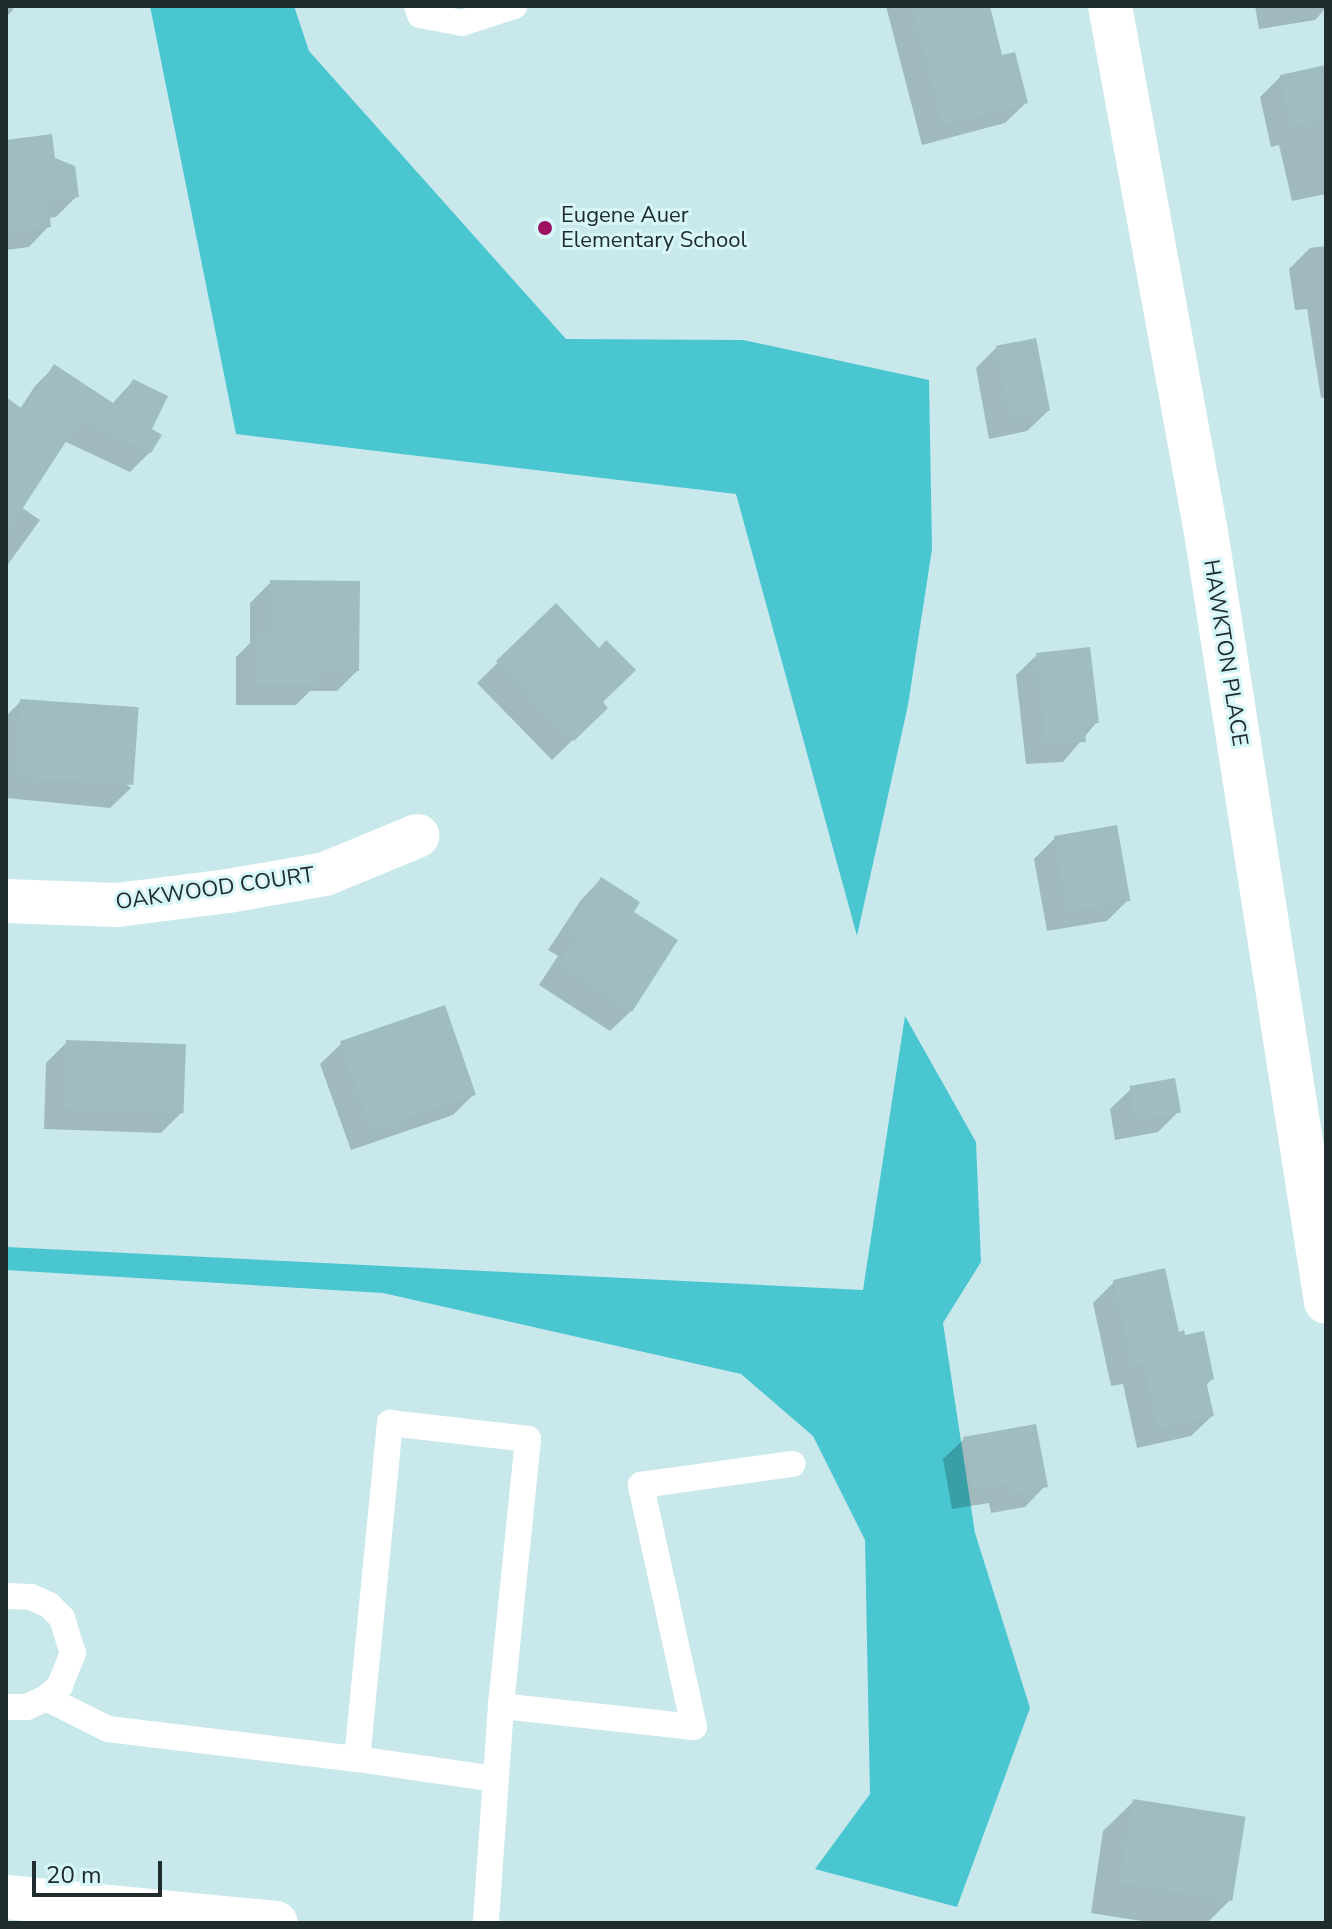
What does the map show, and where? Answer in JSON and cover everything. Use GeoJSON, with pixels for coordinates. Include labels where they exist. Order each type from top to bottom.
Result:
{"type":"FeatureCollection","features":[{"type":"Feature","properties":{"kind":"street","name":"HAWKTON PLACE"},"geometry":{"type":"LineString","coordinates":[[1110,6],[1206,532],[1326,1302]]}},
{"type":"Feature","properties":{"kind":"street","name":"OAKWOOD COURT"},"geometry":{"type":"LineString","coordinates":[[6,901],[117,905],[228,891],[325,874],[417,836]]}},
{"type":"Feature","properties":{"kind":"street"},"geometry":{"type":"LineString","coordinates":[[6,1897],[117,1916],[276,1923]]}},
{"type":"Feature","properties":{"kind":"lane"},"geometry":{"type":"LineString","coordinates":[[417,6],[420,15],[462,23],[514,6]]}},
{"type":"Feature","properties":{"kind":"lane"},"geometry":{"type":"LineString","coordinates":[[357,1759],[390,1423],[528,1439],[501,1706],[486,1923]]}},
{"type":"Feature","properties":{"kind":"lane"},"geometry":{"type":"LineString","coordinates":[[501,1706],[694,1727],[641,1485],[793,1464]]}},
{"type":"Feature","properties":{"kind":"lane"},"geometry":{"type":"LineString","coordinates":[[6,1596],[31,1597],[49,1605],[62,1618],[70,1635],[73,1653],[69,1670],[60,1686],[46,1698],[27,1707],[6,1707]]}},
{"type":"Feature","properties":{"kind":"lane"},"geometry":{"type":"LineString","coordinates":[[46,1698],[108,1729],[496,1779]]}},
{"type":"Feature","properties":{"kind":"shaded area"},"geometry":{"type":"Polygon","coordinates":[[[150,6],[294,6],[309,51],[566,339],[743,340],[929,380],[932,549],[908,705],[857,936],[736,494],[236,434],[150,6]]]}},
{"type":"Feature","properties":{"kind":"shaded area"},"geometry":{"type":"Polygon","coordinates":[[[905,1016],[976,1142],[981,1262],[943,1323],[975,1533],[1030,1708],[957,1907],[815,1869],[870,1794],[865,1540],[813,1436],[741,1374],[383,1293],[6,1270],[6,1247],[863,1290],[905,1016]]]}},
{"type":"Feature","properties":{"kind":"building"},"geometry":{"type":"Polygon","coordinates":[[[912,6],[990,6],[1002,55],[1015,52],[1028,103],[943,125],[912,6]]]}},
{"type":"Feature","properties":{"kind":"building"},"geometry":{"type":"Polygon","coordinates":[[[1326,65],[1326,118],[1291,127],[1280,75],[1326,65]]]}},
{"type":"Feature","properties":{"kind":"building"},"geometry":{"type":"Polygon","coordinates":[[[52,134],[55,158],[75,166],[79,197],[48,201],[51,227],[6,233],[6,140],[52,134]]]}},
{"type":"Feature","properties":{"kind":"building"},"geometry":{"type":"Polygon","coordinates":[[[1036,338],[1050,411],[1010,418],[996,346],[1036,338]]]}},
{"type":"Feature","properties":{"kind":"building"},"geometry":{"type":"Polygon","coordinates":[[[54,364],[119,407],[133,379],[168,396],[152,429],[162,435],[151,453],[80,420],[6,534],[6,397],[24,410],[54,364]]]}},
{"type":"Feature","properties":{"kind":"building"},"geometry":{"type":"Polygon","coordinates":[[[270,580],[360,581],[359,671],[319,671],[319,685],[256,685],[256,634],[270,633],[270,580]]]}},
{"type":"Feature","properties":{"kind":"building"},"geometry":{"type":"Polygon","coordinates":[[[556,603],[599,648],[606,640],[636,670],[603,702],[608,708],[574,741],[496,661],[556,603]]]}},
{"type":"Feature","properties":{"kind":"building"},"geometry":{"type":"Polygon","coordinates":[[[1090,647],[1099,723],[1084,724],[1086,742],[1046,744],[1036,653],[1090,647]]]}},
{"type":"Feature","properties":{"kind":"building"},"geometry":{"type":"Polygon","coordinates":[[[20,699],[139,707],[133,785],[15,777],[20,699]]]}},
{"type":"Feature","properties":{"kind":"building"},"geometry":{"type":"Polygon","coordinates":[[[1117,825],[1130,901],[1067,912],[1054,836],[1117,825]]]}},
{"type":"Feature","properties":{"kind":"building"},"geometry":{"type":"Polygon","coordinates":[[[601,877],[640,902],[634,912],[678,940],[632,1012],[559,964],[578,935],[568,928],[601,877]]]}},
{"type":"Feature","properties":{"kind":"building"},"geometry":{"type":"Polygon","coordinates":[[[445,1005],[476,1095],[371,1131],[340,1041],[445,1005]]]}},
{"type":"Feature","properties":{"kind":"building"},"geometry":{"type":"Polygon","coordinates":[[[66,1040],[186,1044],[184,1113],[64,1109],[66,1040]]]}},
{"type":"Feature","properties":{"kind":"building"},"geometry":{"type":"Polygon","coordinates":[[[1175,1078],[1181,1112],[1136,1120],[1130,1086],[1175,1078]]]}},
{"type":"Feature","properties":{"kind":"building"},"geometry":{"type":"Polygon","coordinates":[[[1165,1268],[1179,1332],[1184,1330],[1185,1335],[1204,1331],[1214,1379],[1206,1381],[1214,1416],[1158,1429],[1144,1364],[1132,1367],[1113,1280],[1165,1268]]]}},
{"type":"Feature","properties":{"kind":"building"},"geometry":{"type":"Polygon","coordinates":[[[1036,1424],[1048,1487],[1011,1493],[1010,1484],[972,1490],[963,1437],[1036,1424]]]}},
{"type":"Feature","properties":{"kind":"building"},"geometry":{"type":"Polygon","coordinates":[[[1133,1799],[1246,1817],[1232,1901],[1120,1883],[1133,1799]]]}},
{"type":"Feature","properties":{"kind":"place","name":"Eugene Auer Elementary School"},"geometry":{"type":"Point","coordinates":[545,228]}}]}
